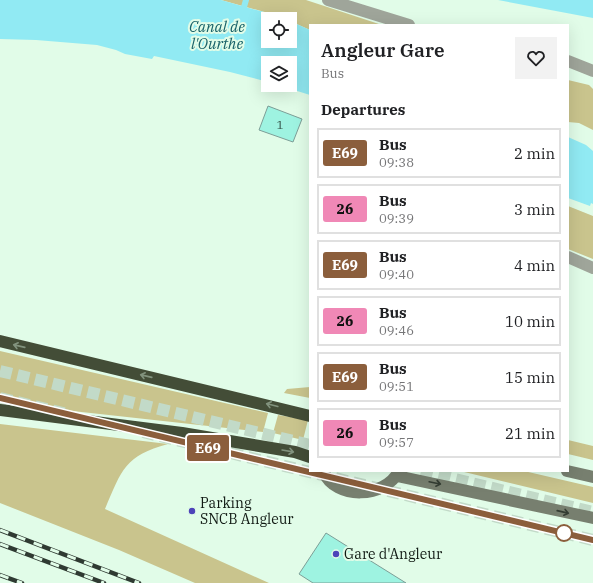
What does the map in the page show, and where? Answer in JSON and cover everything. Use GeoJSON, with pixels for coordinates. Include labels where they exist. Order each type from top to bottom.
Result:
{"type":"FeatureCollection","features":[{"type":"Feature","properties":{"kind":"highway"},"geometry":{"type":"LineString","coordinates":[[0,341],[309,416]]}},
{"type":"Feature","properties":{"kind":"highway"},"geometry":{"type":"LineString","coordinates":[[0,410],[182,433],[272,448],[309,457]]}},
{"type":"Feature","properties":{"kind":"main road"},"geometry":{"type":"LineString","coordinates":[[569,471],[593,477]]}},
{"type":"Feature","properties":{"kind":"main road"},"geometry":{"type":"LineString","coordinates":[[324,472],[336,486],[352,492],[368,493],[384,487],[398,473],[593,518]]}},
{"type":"Feature","properties":{"kind":"street"},"geometry":{"type":"LineString","coordinates":[[328,0],[406,24]]}},
{"type":"Feature","properties":{"kind":"street"},"geometry":{"type":"LineString","coordinates":[[569,61],[593,71]]}},
{"type":"Feature","properties":{"kind":"street"},"geometry":{"type":"LineString","coordinates":[[569,257],[593,268]]}},
{"type":"Feature","properties":{"kind":"shaded area"},"geometry":{"type":"Polygon","coordinates":[[[221,0],[306,0],[379,24],[309,24],[309,30],[297,24],[297,12],[265,12],[221,0]]]}},
{"type":"Feature","properties":{"kind":"shaded area"},"geometry":{"type":"Polygon","coordinates":[[[569,80],[589,85],[593,89],[593,130],[579,123],[569,122],[569,80]]]}},
{"type":"Feature","properties":{"kind":"shaded area"},"geometry":{"type":"Polygon","coordinates":[[[569,206],[593,216],[593,259],[569,249],[569,206]]]}},
{"type":"Feature","properties":{"kind":"shaded area"},"geometry":{"type":"Polygon","coordinates":[[[0,351],[268,413],[263,432],[0,403],[0,351]]]}},
{"type":"Feature","properties":{"kind":"shaded area"},"geometry":{"type":"Polygon","coordinates":[[[309,387],[309,398],[284,393],[287,389],[309,387]]]}},
{"type":"Feature","properties":{"kind":"shaded area"},"geometry":{"type":"Polygon","coordinates":[[[278,415],[308,420],[303,440],[273,433],[278,415]]]}},
{"type":"Feature","properties":{"kind":"shaded area"},"geometry":{"type":"Polygon","coordinates":[[[0,424],[168,444],[142,454],[127,466],[121,474],[105,509],[269,583],[195,583],[119,550],[0,503],[0,424]]]}},
{"type":"Feature","properties":{"kind":"shaded area"},"geometry":{"type":"Polygon","coordinates":[[[569,440],[593,446],[593,460],[569,454],[569,440]]]}},
{"type":"Feature","properties":{"kind":"shaded area"},"geometry":{"type":"Polygon","coordinates":[[[464,472],[528,472],[593,487],[593,503],[464,472]]]}},
{"type":"Feature","properties":{"kind":"water","name":"Canal de l'Ourthe"},"geometry":{"type":"Polygon","coordinates":[[[0,0],[221,0],[263,12],[261,12],[261,48],[297,48],[297,24],[309,30],[309,95],[297,91],[297,56],[261,56],[261,80],[154,56],[152,59],[125,54],[97,45],[36,40],[0,39],[0,0]]]}},
{"type":"Feature","properties":{"kind":"water"},"geometry":{"type":"Polygon","coordinates":[[[498,0],[593,0],[593,18],[498,0]]]}},
{"type":"Feature","properties":{"kind":"water"},"geometry":{"type":"Polygon","coordinates":[[[569,137],[586,145],[593,151],[593,204],[591,203],[590,206],[569,198],[569,137]]]}},
{"type":"Feature","properties":{"kind":"building"},"geometry":{"type":"Polygon","coordinates":[[[268,106],[302,119],[293,142],[259,130],[268,106]]]}},
{"type":"Feature","properties":{"kind":"building","name":"Gare d'Angleur"},"geometry":{"type":"Polygon","coordinates":[[[326,533],[406,583],[313,583],[299,574],[326,533]]]}},
{"type":"Feature","properties":{"kind":"waterway"},"geometry":{"type":"LineString","coordinates":[[244,7],[246,0]]}},
{"type":"Feature","properties":{"kind":"tunnel"},"geometry":{"type":"LineString","coordinates":[[0,371],[309,445]]}},
{"type":"Feature","properties":{"kind":"tunnel"},"geometry":{"type":"LineString","coordinates":[[0,398],[67,414]]}},
{"type":"Feature","properties":{"kind":"tunnel"},"geometry":{"type":"LineString","coordinates":[[143,432],[309,472]]}},
{"type":"Feature","properties":{"kind":"tunnel"},"geometry":{"type":"LineString","coordinates":[[310,472],[593,540]]}},
{"type":"Feature","properties":{"kind":"tunnel"},"geometry":{"type":"LineString","coordinates":[[425,472],[593,512]]}},
{"type":"Feature","properties":{"kind":"railway"},"geometry":{"type":"LineString","coordinates":[[0,530],[139,583]]}},
{"type":"Feature","properties":{"kind":"railway"},"geometry":{"type":"LineString","coordinates":[[0,544],[104,583]]}},
{"type":"Feature","properties":{"kind":"railway"},"geometry":{"type":"LineString","coordinates":[[0,575],[22,583]]}},
{"type":"Feature","properties":{"kind":"bus line","name":"E69"},"geometry":{"type":"LineString","coordinates":[[0,398],[309,472]]}},
{"type":"Feature","properties":{"kind":"bus line","name":"E69"},"geometry":{"type":"LineString","coordinates":[[309,472],[593,540]]}},
{"type":"Feature","properties":{"kind":"place","name":"Parking SNCB Angleur"},"geometry":{"type":"Point","coordinates":[192,511]}},
{"type":"Feature","properties":{"kind":"place","name":"Gare d'Angleur"},"geometry":{"type":"Point","coordinates":[336,554]}}]}
